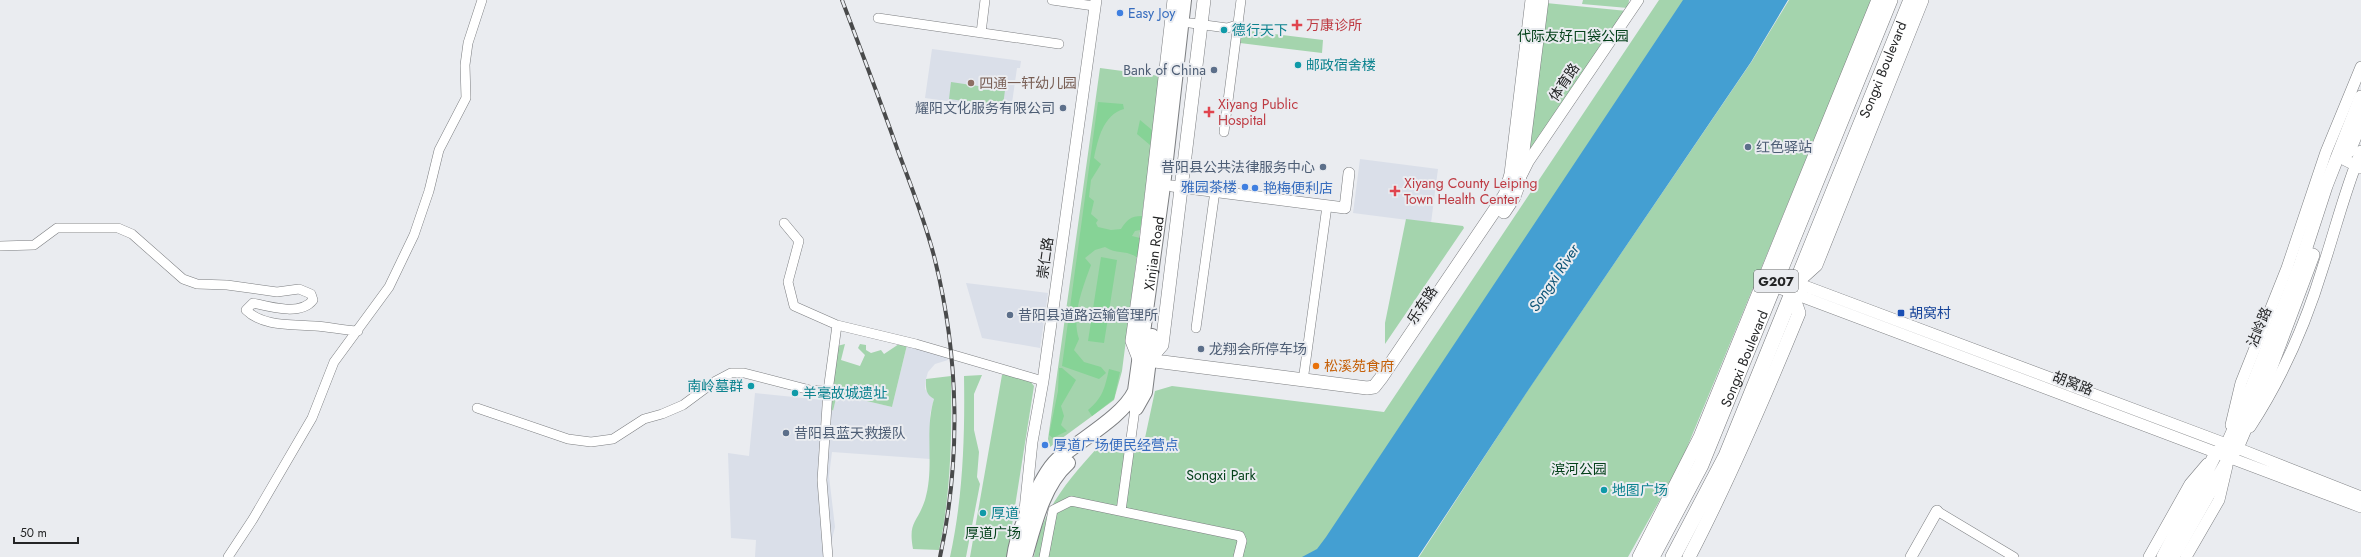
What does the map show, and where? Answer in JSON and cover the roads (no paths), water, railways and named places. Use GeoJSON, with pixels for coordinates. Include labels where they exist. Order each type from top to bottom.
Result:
{"type":"FeatureCollection","features":[{"type":"Feature","properties":{"kind":"highway","name":"Songxi Boulevard"},"geometry":{"type":"LineString","coordinates":[[1652,557],[1701,466],[1776,281],[1851,83],[1890,0]]}},
{"type":"Feature","properties":{"kind":"highway","name":"Songxi Boulevard"},"geometry":{"type":"LineString","coordinates":[[1674,557],[1726,456],[1911,0]]}},
{"type":"Feature","properties":{"kind":"main road"},"geometry":{"type":"LineString","coordinates":[[1144,364],[1132,341],[1146,242],[1174,0]]}},
{"type":"Feature","properties":{"kind":"main road","name":"Xinjian Road"},"geometry":{"type":"LineString","coordinates":[[1025,557],[1042,505],[1062,468],[1135,409],[1145,392],[1144,364],[1184,0]]}},
{"type":"Feature","properties":{"kind":"main road","name":"Xinjian Road"},"geometry":{"type":"LineString","coordinates":[[1014,557],[1024,521],[1043,480],[1056,461],[1124,408],[1132,398],[1144,364],[1176,186],[1196,24],[1194,0]]}},
{"type":"Feature","properties":{"kind":"main road"},"geometry":{"type":"LineString","coordinates":[[1196,24],[1204,0]]}},
{"type":"Feature","properties":{"kind":"main road","name":"乐东路"},"geometry":{"type":"LineString","coordinates":[[1144,364],[1367,388],[1374,387],[1505,195],[1511,174],[1532,0]]}},
{"type":"Feature","properties":{"kind":"main road","name":"乐东路"},"geometry":{"type":"LineString","coordinates":[[1144,364],[1366,397],[1379,394],[1514,197],[1519,183],[1542,0]]}},
{"type":"Feature","properties":{"kind":"main road"},"geometry":{"type":"LineString","coordinates":[[1639,557],[1700,437],[1851,83],[1878,0]]}},
{"type":"Feature","properties":{"kind":"main road"},"geometry":{"type":"LineString","coordinates":[[1689,557],[1715,506],[1759,412],[1799,313],[1794,288],[1816,265],[1922,0]]}},
{"type":"Feature","properties":{"kind":"main road","name":"沾岭路"},"geometry":{"type":"LineString","coordinates":[[2173,557],[2231,450],[2354,165],[2361,97]]}},
{"type":"Feature","properties":{"kind":"main road","name":"沾岭路"},"geometry":{"type":"LineString","coordinates":[[2231,450],[2300,266],[2326,186],[2358,119]]}},
{"type":"Feature","properties":{"kind":"main road"},"geometry":{"type":"LineString","coordinates":[[2163,557],[2216,453],[2231,450]]}},
{"type":"Feature","properties":{"kind":"street"},"geometry":{"type":"LineString","coordinates":[[228,557],[253,519],[312,418],[334,362],[389,287],[414,235],[429,191],[439,150],[466,98],[465,65],[468,43],[482,0]]}},
{"type":"Feature","properties":{"kind":"street"},"geometry":{"type":"LineString","coordinates":[[981,33],[985,0]]}},
{"type":"Feature","properties":{"kind":"street"},"geometry":{"type":"LineString","coordinates":[[1052,0],[1095,3]]}},
{"type":"Feature","properties":{"kind":"street"},"geometry":{"type":"LineString","coordinates":[[1224,132],[1240,0]]}},
{"type":"Feature","properties":{"kind":"street","name":"体育路"},"geometry":{"type":"LineString","coordinates":[[1519,183],[1528,162],[1638,0]]}},
{"type":"Feature","properties":{"kind":"street","name":"崇仁路"},"geometry":{"type":"LineString","coordinates":[[1024,521],[1032,442],[1043,381],[1095,3]]}},
{"type":"Feature","properties":{"kind":"street"},"geometry":{"type":"LineString","coordinates":[[878,18],[1059,44]]}},
{"type":"Feature","properties":{"kind":"street"},"geometry":{"type":"LineString","coordinates":[[1196,24],[1227,28],[1237,25]]}},
{"type":"Feature","properties":{"kind":"street"},"geometry":{"type":"LineString","coordinates":[[2186,557],[2219,500],[2231,450],[2241,383],[2287,268],[2326,152],[2361,67]]}},
{"type":"Feature","properties":{"kind":"street"},"geometry":{"type":"LineString","coordinates":[[2354,165],[2361,152]]}},
{"type":"Feature","properties":{"kind":"street"},"geometry":{"type":"LineString","coordinates":[[1176,186],[1345,208],[1349,172]]}},
{"type":"Feature","properties":{"kind":"street"},"geometry":{"type":"LineString","coordinates":[[1196,328],[1215,191]]}},
{"type":"Feature","properties":{"kind":"street"},"geometry":{"type":"LineString","coordinates":[[1303,381],[1327,206]]}},
{"type":"Feature","properties":{"kind":"street"},"geometry":{"type":"LineString","coordinates":[[784,222],[799,241],[788,282],[794,306],[837,325],[916,344],[1043,381]]}},
{"type":"Feature","properties":{"kind":"street"},"geometry":{"type":"LineString","coordinates":[[0,246],[34,245],[57,228],[118,228],[132,234],[183,279],[197,284],[227,285],[277,292],[299,289],[311,294],[313,300],[309,305],[296,309],[275,308],[253,303],[246,310],[251,315],[265,321],[286,325],[358,331]]}},
{"type":"Feature","properties":{"kind":"street","name":"胡窝路"},"geometry":{"type":"LineString","coordinates":[[1776,281],[2216,453]]}},
{"type":"Feature","properties":{"kind":"street","name":"胡窝路"},"geometry":{"type":"LineString","coordinates":[[1794,288],[2361,497]]}},
{"type":"Feature","properties":{"kind":"street"},"geometry":{"type":"LineString","coordinates":[[828,557],[822,480],[828,391],[837,325]]}},
{"type":"Feature","properties":{"kind":"street"},"geometry":{"type":"LineString","coordinates":[[476,408],[568,439],[591,442],[613,439],[644,419],[662,414],[683,404],[714,382],[731,374],[744,374],[810,390],[828,391]]}},
{"type":"Feature","properties":{"kind":"street"},"geometry":{"type":"LineString","coordinates":[[1121,511],[1135,409]]}},
{"type":"Feature","properties":{"kind":"street","name":"胡窝路"},"geometry":{"type":"LineString","coordinates":[[2231,450],[2361,507]]}},
{"type":"Feature","properties":{"kind":"street"},"geometry":{"type":"LineString","coordinates":[[2149,557],[2190,484],[2216,453]]}},
{"type":"Feature","properties":{"kind":"street"},"geometry":{"type":"LineString","coordinates":[[1044,557],[1053,510],[1071,502],[1240,536],[1242,541],[1238,557]]}},
{"type":"Feature","properties":{"kind":"street"},"geometry":{"type":"LineString","coordinates":[[1911,557],[1938,511],[2014,557]]}},
{"type":"Feature","properties":{"kind":"water","name":"Songxi River"},"geometry":{"type":"Polygon","coordinates":[[[1683,0],[1788,0],[1751,62],[1529,389],[1418,557],[1302,557],[1317,549],[1326,537],[1683,0]]]}},
{"type":"Feature","properties":{"kind":"railway"},"geometry":{"type":"LineString","coordinates":[[842,0],[923,218],[935,260],[943,297],[953,371],[954,446],[947,520],[940,557]]}},
{"type":"Feature","properties":{"kind":"place","name":"Easy Joy"},"geometry":{"type":"Point","coordinates":[1120,13]}},
{"type":"Feature","properties":{"kind":"place","name":"万康诊所"},"geometry":{"type":"Point","coordinates":[1297,25]}},
{"type":"Feature","properties":{"kind":"place","name":"德行天下"},"geometry":{"type":"Point","coordinates":[1224,30]}},
{"type":"Feature","properties":{"kind":"place","name":"邮政宿舍楼"},"geometry":{"type":"Point","coordinates":[1298,65]}},
{"type":"Feature","properties":{"kind":"place","name":"Bank of China"},"geometry":{"type":"Point","coordinates":[1214,70]}},
{"type":"Feature","properties":{"kind":"place","name":"四通一轩幼儿园"},"geometry":{"type":"Point","coordinates":[971,83]}},
{"type":"Feature","properties":{"kind":"place","name":"耀阳文化服务有限公司"},"geometry":{"type":"Point","coordinates":[1063,108]}},
{"type":"Feature","properties":{"kind":"place","name":"Xiyang Public Hospital"},"geometry":{"type":"Point","coordinates":[1209,112]}},
{"type":"Feature","properties":{"kind":"place","name":"红色驿站"},"geometry":{"type":"Point","coordinates":[1748,147]}},
{"type":"Feature","properties":{"kind":"place","name":"昔阳县公共法律服务中心"},"geometry":{"type":"Point","coordinates":[1323,167]}},
{"type":"Feature","properties":{"kind":"place","name":"雅园茶楼"},"geometry":{"type":"Point","coordinates":[1245,187]}},
{"type":"Feature","properties":{"kind":"place","name":"艳梅便利店"},"geometry":{"type":"Point","coordinates":[1255,188]}},
{"type":"Feature","properties":{"kind":"place","name":"Xiyang County Leiping Town Health Center"},"geometry":{"type":"Point","coordinates":[1395,191]}},
{"type":"Feature","properties":{"kind":"place","name":"胡窝村"},"geometry":{"type":"Point","coordinates":[1901,313]}},
{"type":"Feature","properties":{"kind":"place","name":"昔阳县道路运输管理所"},"geometry":{"type":"Point","coordinates":[1010,315]}},
{"type":"Feature","properties":{"kind":"place","name":"龙翔会所停车场"},"geometry":{"type":"Point","coordinates":[1201,349]}},
{"type":"Feature","properties":{"kind":"place","name":"松溪苑食府"},"geometry":{"type":"Point","coordinates":[1316,366]}},
{"type":"Feature","properties":{"kind":"place","name":"南岭墓群"},"geometry":{"type":"Point","coordinates":[751,386]}},
{"type":"Feature","properties":{"kind":"place","name":"羊毫故城遗址"},"geometry":{"type":"Point","coordinates":[795,393]}},
{"type":"Feature","properties":{"kind":"place","name":"昔阳县蓝天救援队"},"geometry":{"type":"Point","coordinates":[786,433]}},
{"type":"Feature","properties":{"kind":"place","name":"厚道广场便民经营点"},"geometry":{"type":"Point","coordinates":[1045,445]}},
{"type":"Feature","properties":{"kind":"place","name":"地图广场"},"geometry":{"type":"Point","coordinates":[1604,490]}},
{"type":"Feature","properties":{"kind":"place","name":"厚道"},"geometry":{"type":"Point","coordinates":[983,513]}},
{"type":"Feature","properties":{"kind":"park label","name":"代际友好口袋公园"},"geometry":{"type":"Point","coordinates":[1573,36]}},
{"type":"Feature","properties":{"kind":"park label","name":"滨河公园"},"geometry":{"type":"Point","coordinates":[1579,469]}},
{"type":"Feature","properties":{"kind":"park label","name":"Songxi Park"},"geometry":{"type":"Point","coordinates":[1221,475]}},
{"type":"Feature","properties":{"kind":"park label","name":"厚道广场"},"geometry":{"type":"Point","coordinates":[993,533]}}]}
